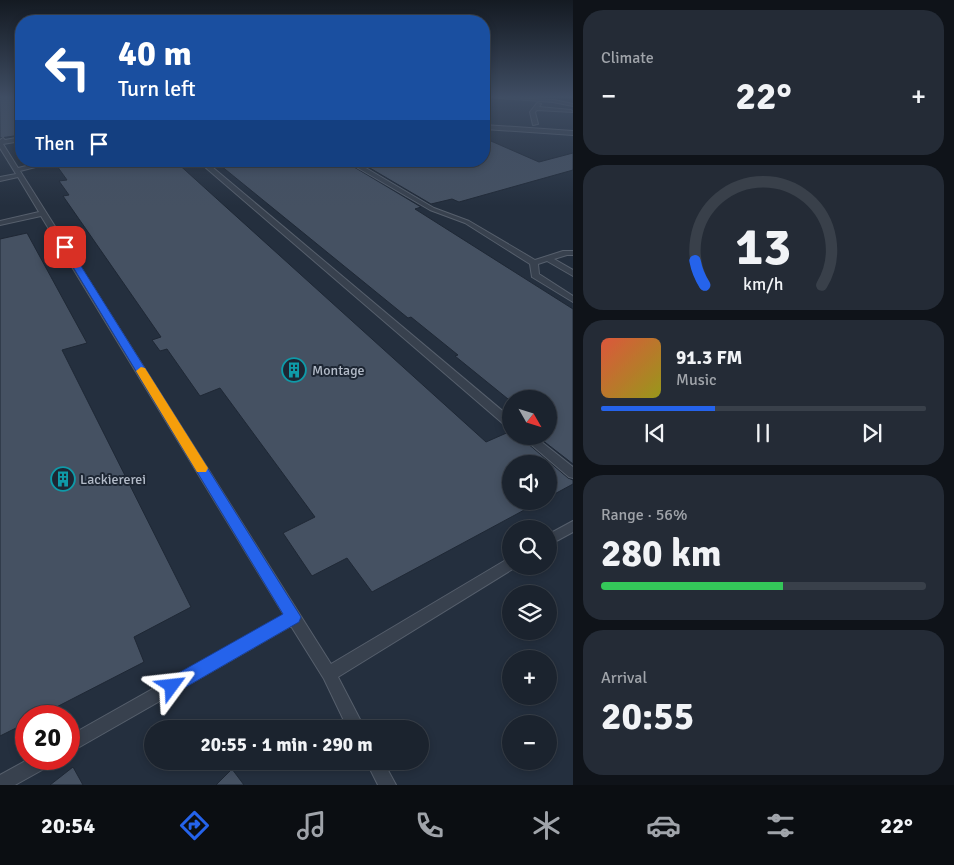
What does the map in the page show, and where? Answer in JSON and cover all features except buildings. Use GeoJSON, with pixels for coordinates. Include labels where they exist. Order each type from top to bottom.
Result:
{"type":"FeatureCollection","features":[{"type":"Feature","properties":{"kind":"lane"},"geometry":{"type":"LineString","coordinates":[[15,141],[1,142],[15,165]]}},
{"type":"Feature","properties":{"kind":"lane"},"geometry":{"type":"LineString","coordinates":[[16,167],[328,674],[352,720]]}},
{"type":"Feature","properties":{"kind":"lane"},"geometry":{"type":"LineString","coordinates":[[0,179],[36,167]]}},
{"type":"Feature","properties":{"kind":"lane"},"geometry":{"type":"LineString","coordinates":[[208,167],[502,416]]}},
{"type":"Feature","properties":{"kind":"lane"},"geometry":{"type":"LineString","coordinates":[[359,167],[432,209],[467,222],[534,263],[549,260],[566,252],[573,253]]}},
{"type":"Feature","properties":{"kind":"lane"},"geometry":{"type":"LineString","coordinates":[[0,223],[44,213]]}},
{"type":"Feature","properties":{"kind":"lane"},"geometry":{"type":"LineString","coordinates":[[549,260],[573,274]]}},
{"type":"Feature","properties":{"kind":"lane"},"geometry":{"type":"LineString","coordinates":[[534,263],[535,275],[573,300]]}},
{"type":"Feature","properties":{"kind":"lane"},"geometry":{"type":"LineString","coordinates":[[537,445],[573,474]]}},
{"type":"Feature","properties":{"kind":"lane"},"geometry":{"type":"LineString","coordinates":[[557,535],[573,526]]}},
{"type":"Feature","properties":{"kind":"lane"},"geometry":{"type":"LineString","coordinates":[[328,674],[502,568]]}},
{"type":"Feature","properties":{"kind":"lane"},"geometry":{"type":"LineString","coordinates":[[80,739],[293,617]]}},
{"type":"Feature","properties":{"kind":"lane"},"geometry":{"type":"LineString","coordinates":[[0,784],[25,770]]}},
{"type":"Feature","properties":{"kind":"lane"},"geometry":{"type":"LineString","coordinates":[[379,770],[387,785]]}},
{"type":"Feature","properties":{"kind":"slow traffic"},"geometry":{"type":"LineString","coordinates":[[141,371],[202,468]]}},
{"type":"Feature","properties":{"kind":"place","name":"Montage"},"geometry":{"type":"Point","coordinates":[294,370]}},
{"type":"Feature","properties":{"kind":"place","name":"Lackiererei"},"geometry":{"type":"Point","coordinates":[63,479]}},
{"type":"Feature","properties":{"kind":"route"},"geometry":{"type":"LineString","coordinates":[[65,247],[293,617],[172,686]]}}]}
